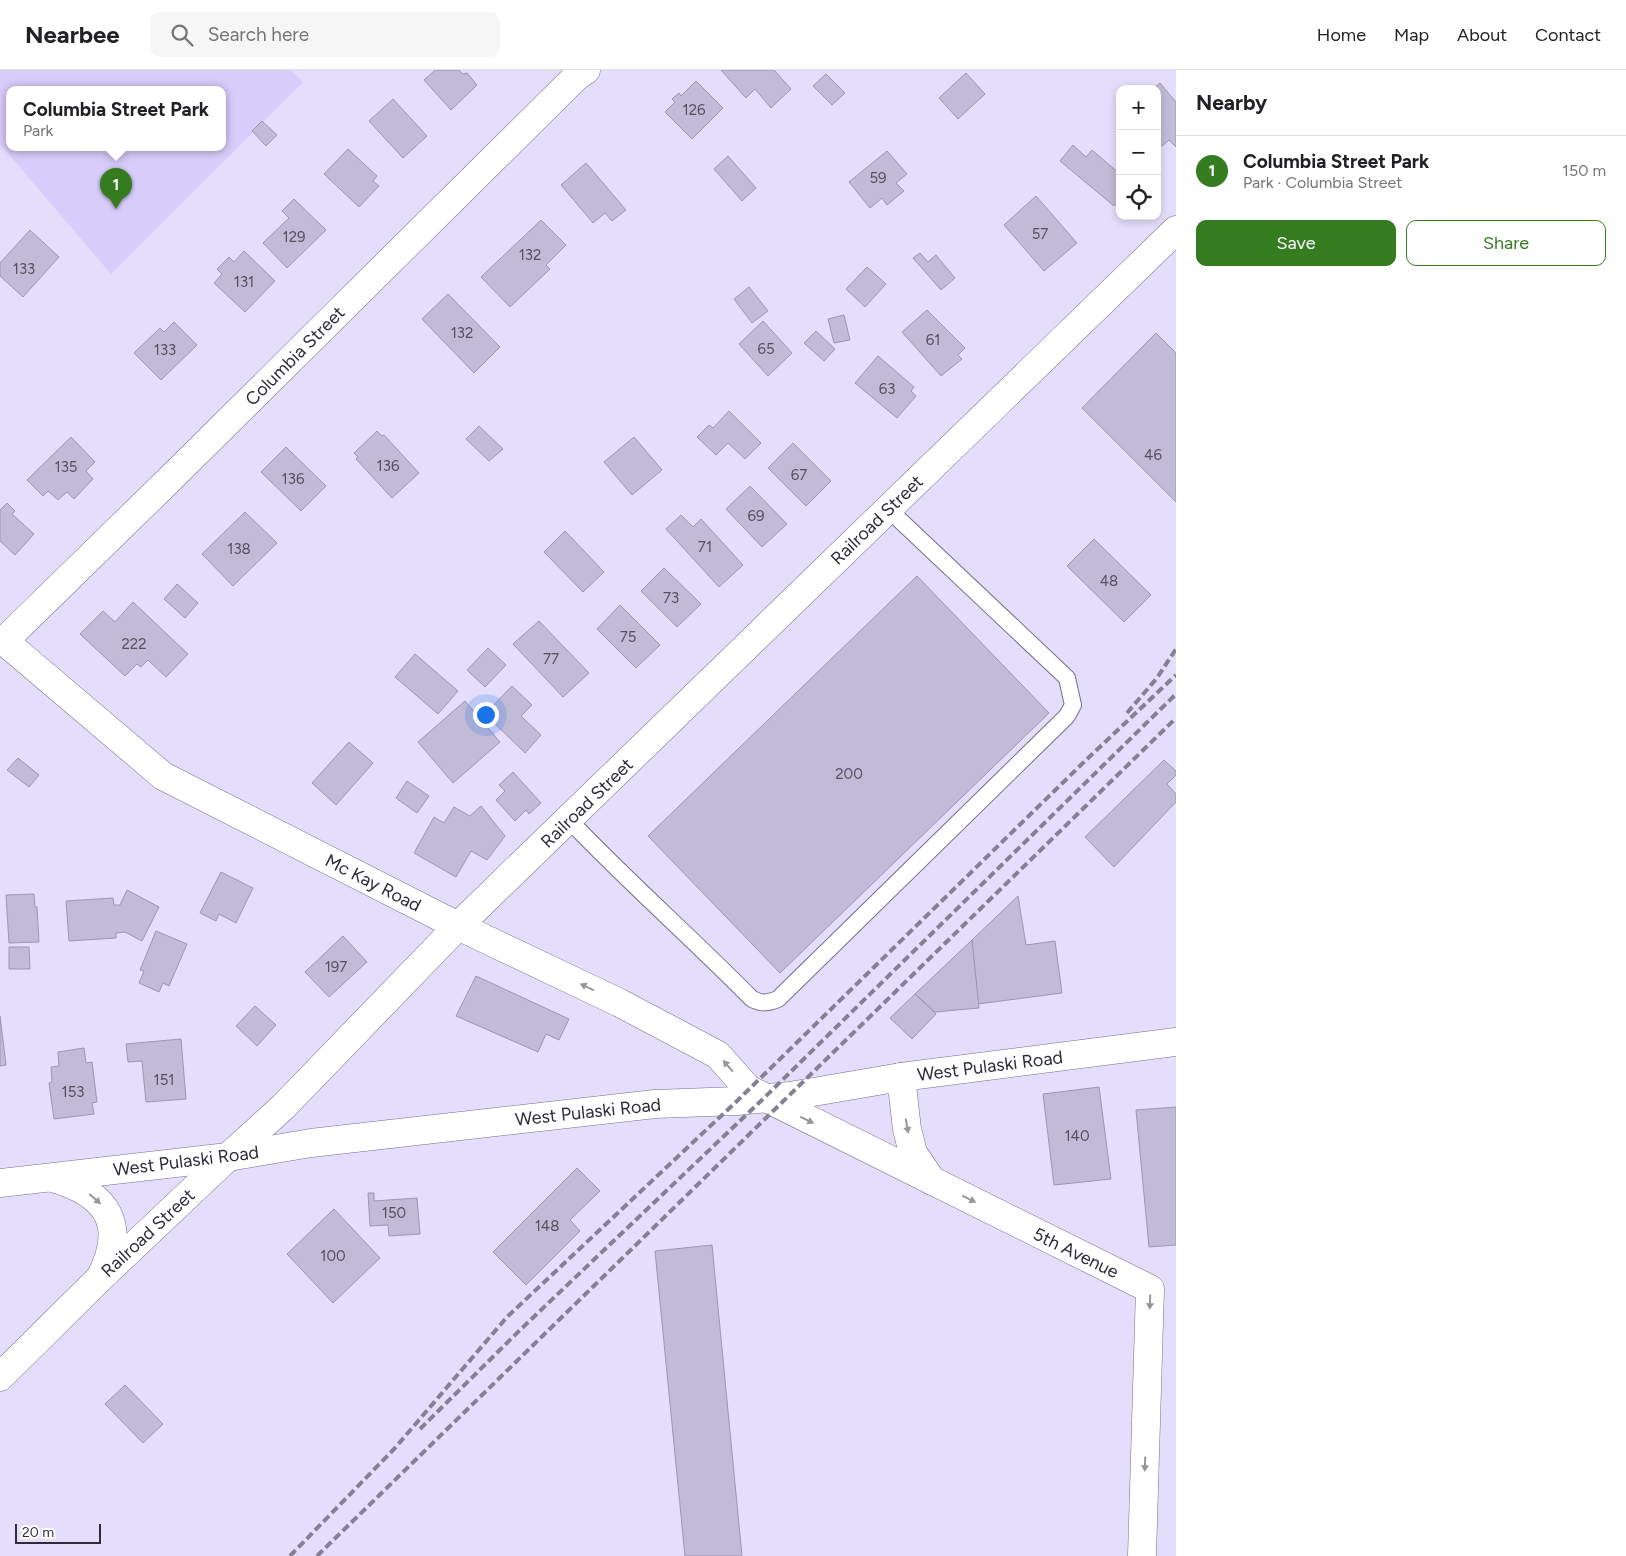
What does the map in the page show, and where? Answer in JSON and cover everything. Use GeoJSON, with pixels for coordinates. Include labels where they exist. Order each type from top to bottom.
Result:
{"type":"FeatureCollection","features":[{"type":"Feature","properties":{"kind":"street","name":"Columbia Street"},"geometry":{"type":"LineString","coordinates":[[2,640],[172,478],[577,72]]}},
{"type":"Feature","properties":{"kind":"street","name":"Railroad Street"},"geometry":{"type":"LineString","coordinates":[[0,1377],[100,1278],[284,1107],[458,926],[1176,230]]}},
{"type":"Feature","properties":{"kind":"street","name":"Mc Kay Road"},"geometry":{"type":"LineString","coordinates":[[2,640],[163,776],[458,926],[620,1003],[718,1055],[748,1089],[764,1098]]}},
{"type":"Feature","properties":{"kind":"street","name":"West Pulaski Road"},"geometry":{"type":"LineString","coordinates":[[0,1183],[228,1157],[311,1143],[655,1104],[736,1101],[790,1096],[901,1077],[1176,1042]]}},
{"type":"Feature","properties":{"kind":"street"},"geometry":{"type":"LineString","coordinates":[[901,1077],[907,1129],[913,1153],[932,1181]]}},
{"type":"Feature","properties":{"kind":"street","name":"5th Avenue"},"geometry":{"type":"LineString","coordinates":[[764,1098],[1150,1289],[1142,1556]]}},
{"type":"Feature","properties":{"kind":"street"},"geometry":{"type":"LineString","coordinates":[[52,1177],[83,1189],[99,1202],[110,1217],[112,1246],[109,1262],[100,1278]]}},
{"type":"Feature","properties":{"kind":"lane"},"geometry":{"type":"LineString","coordinates":[[569,820],[752,999],[760,1003],[768,1003],[778,999],[1067,716],[1073,705],[1067,678],[888,510]]}},
{"type":"Feature","properties":{"kind":"shaded area"},"geometry":{"type":"Polygon","coordinates":[[[0,70],[291,70],[303,82],[111,274],[0,144],[0,70]]]}},
{"type":"Feature","properties":{"kind":"building"},"geometry":{"type":"Polygon","coordinates":[[[435,70],[459,70],[463,74],[467,73],[477,85],[451,110],[424,80],[435,70]]]}},
{"type":"Feature","properties":{"kind":"building"},"geometry":{"type":"Polygon","coordinates":[[[721,70],[774,70],[791,89],[771,108],[755,89],[746,98],[721,70]]]}},
{"type":"Feature","properties":{"kind":"building"},"geometry":{"type":"Polygon","coordinates":[[[966,73],[985,94],[958,119],[939,98],[966,73]]]}},
{"type":"Feature","properties":{"kind":"building"},"geometry":{"type":"Polygon","coordinates":[[[826,74],[845,93],[832,105],[813,86],[826,74]]]}},
{"type":"Feature","properties":{"kind":"building"},"geometry":{"type":"Polygon","coordinates":[[[696,81],[723,108],[692,139],[665,112],[675,102],[672,99],[679,93],[681,96],[696,81]]]}},
{"type":"Feature","properties":{"kind":"building"},"geometry":{"type":"Polygon","coordinates":[[[1160,83],[1176,102],[1176,147],[1169,140],[1161,145],[1161,85],[1158,85],[1160,83]]]}},
{"type":"Feature","properties":{"kind":"building"},"geometry":{"type":"Polygon","coordinates":[[[393,99],[427,136],[403,158],[369,121],[393,99]]]}},
{"type":"Feature","properties":{"kind":"building"},"geometry":{"type":"Polygon","coordinates":[[[262,121],[277,135],[266,146],[252,131],[262,121]]]}},
{"type":"Feature","properties":{"kind":"building"},"geometry":{"type":"Polygon","coordinates":[[[1073,145],[1086,157],[1092,150],[1116,171],[1116,204],[1114,206],[1060,161],[1073,145]]]}},
{"type":"Feature","properties":{"kind":"building"},"geometry":{"type":"Polygon","coordinates":[[[348,149],[377,176],[373,181],[379,186],[359,207],[324,174],[348,149]]]}},
{"type":"Feature","properties":{"kind":"building"},"geometry":{"type":"Polygon","coordinates":[[[887,151],[907,174],[896,183],[904,191],[887,205],[882,198],[870,208],[849,182],[887,151]]]}},
{"type":"Feature","properties":{"kind":"building"},"geometry":{"type":"Polygon","coordinates":[[[728,156],[756,188],[742,201],[714,169],[728,156]]]}},
{"type":"Feature","properties":{"kind":"building"},"geometry":{"type":"Polygon","coordinates":[[[586,163],[626,210],[612,221],[605,213],[593,223],[561,185],[586,163]]]}},
{"type":"Feature","properties":{"kind":"building"},"geometry":{"type":"Polygon","coordinates":[[[1036,196],[1077,243],[1044,271],[1004,225],[1036,196]]]}},
{"type":"Feature","properties":{"kind":"building"},"geometry":{"type":"Polygon","coordinates":[[[294,199],[326,230],[287,268],[263,243],[289,218],[282,211],[294,199]]]}},
{"type":"Feature","properties":{"kind":"building"},"geometry":{"type":"Polygon","coordinates":[[[541,220],[566,245],[546,265],[550,269],[510,307],[481,277],[541,220]]]}},
{"type":"Feature","properties":{"kind":"building"},"geometry":{"type":"Polygon","coordinates":[[[30,230],[59,257],[23,297],[0,276],[0,263],[30,230]]]}},
{"type":"Feature","properties":{"kind":"building"},"geometry":{"type":"Polygon","coordinates":[[[244,251],[275,281],[245,312],[214,283],[222,274],[217,269],[229,257],[234,262],[244,251]]]}},
{"type":"Feature","properties":{"kind":"building"},"geometry":{"type":"Polygon","coordinates":[[[920,253],[928,262],[936,255],[955,278],[941,290],[913,258],[920,253]]]}},
{"type":"Feature","properties":{"kind":"building"},"geometry":{"type":"Polygon","coordinates":[[[867,267],[886,284],[865,307],[846,289],[867,267]]]}},
{"type":"Feature","properties":{"kind":"building"},"geometry":{"type":"Polygon","coordinates":[[[749,287],[768,311],[752,323],[734,299],[749,287]]]}},
{"type":"Feature","properties":{"kind":"building"},"geometry":{"type":"Polygon","coordinates":[[[448,294],[500,347],[474,373],[422,319],[448,294]]]}},
{"type":"Feature","properties":{"kind":"building"},"geometry":{"type":"Polygon","coordinates":[[[927,310],[965,348],[958,355],[962,359],[941,376],[902,332],[927,310]]]}},
{"type":"Feature","properties":{"kind":"building"},"geometry":{"type":"Polygon","coordinates":[[[844,315],[850,340],[834,343],[828,319],[844,315]]]}},
{"type":"Feature","properties":{"kind":"building"},"geometry":{"type":"Polygon","coordinates":[[[763,321],[792,353],[768,376],[739,344],[763,321]]]}},
{"type":"Feature","properties":{"kind":"building"},"geometry":{"type":"Polygon","coordinates":[[[174,322],[197,345],[161,380],[134,353],[160,328],[164,332],[174,322]]]}},
{"type":"Feature","properties":{"kind":"building"},"geometry":{"type":"Polygon","coordinates":[[[816,331],[835,349],[824,361],[804,343],[816,331]]]}},
{"type":"Feature","properties":{"kind":"building"},"geometry":{"type":"Polygon","coordinates":[[[1156,333],[1176,353],[1176,502],[1082,408],[1156,333]]]}},
{"type":"Feature","properties":{"kind":"building"},"geometry":{"type":"Polygon","coordinates":[[[878,356],[914,387],[911,391],[916,396],[897,418],[855,383],[878,356]]]}},
{"type":"Feature","properties":{"kind":"building"},"geometry":{"type":"Polygon","coordinates":[[[729,411],[761,443],[745,459],[728,443],[716,455],[697,437],[709,425],[713,428],[729,411]]]}},
{"type":"Feature","properties":{"kind":"building"},"geometry":{"type":"Polygon","coordinates":[[[479,426],[503,449],[489,461],[466,439],[479,426]]]}},
{"type":"Feature","properties":{"kind":"building"},"geometry":{"type":"Polygon","coordinates":[[[377,431],[382,436],[384,435],[419,473],[392,498],[356,459],[358,457],[354,453],[377,431]]]}},
{"type":"Feature","properties":{"kind":"building"},"geometry":{"type":"Polygon","coordinates":[[[71,437],[95,462],[86,471],[93,479],[74,499],[67,492],[58,500],[48,491],[43,496],[27,480],[71,437]]]}},
{"type":"Feature","properties":{"kind":"building"},"geometry":{"type":"Polygon","coordinates":[[[634,437],[662,470],[632,495],[604,462],[634,437]]]}},
{"type":"Feature","properties":{"kind":"building"},"geometry":{"type":"Polygon","coordinates":[[[793,443],[831,481],[806,506],[768,468],[793,443]]]}},
{"type":"Feature","properties":{"kind":"building"},"geometry":{"type":"Polygon","coordinates":[[[286,447],[326,486],[301,511],[261,472],[286,447]]]}},
{"type":"Feature","properties":{"kind":"building"},"geometry":{"type":"Polygon","coordinates":[[[750,486],[787,524],[762,547],[726,509],[750,486]]]}},
{"type":"Feature","properties":{"kind":"building"},"geometry":{"type":"Polygon","coordinates":[[[7,503],[15,511],[12,514],[34,534],[15,555],[0,541],[0,510],[7,503]]]}},
{"type":"Feature","properties":{"kind":"building"},"geometry":{"type":"Polygon","coordinates":[[[245,512],[277,543],[233,586],[202,554],[245,512]]]}},
{"type":"Feature","properties":{"kind":"building"},"geometry":{"type":"Polygon","coordinates":[[[681,515],[693,527],[701,519],[743,565],[719,587],[666,529],[681,515]]]}},
{"type":"Feature","properties":{"kind":"building"},"geometry":{"type":"Polygon","coordinates":[[[565,531],[604,572],[583,592],[544,552],[565,531]]]}},
{"type":"Feature","properties":{"kind":"building"},"geometry":{"type":"Polygon","coordinates":[[[1094,539],[1151,595],[1124,622],[1067,566],[1094,539]]]}},
{"type":"Feature","properties":{"kind":"building"},"geometry":{"type":"Polygon","coordinates":[[[664,568],[701,604],[677,627],[641,591],[664,568]]]}},
{"type":"Feature","properties":{"kind":"building"},"geometry":{"type":"Polygon","coordinates":[[[917,576],[1049,713],[780,973],[648,836],[917,576]]]}},
{"type":"Feature","properties":{"kind":"building"},"geometry":{"type":"Polygon","coordinates":[[[177,584],[198,603],[185,618],[164,599],[177,584]]]}},
{"type":"Feature","properties":{"kind":"building"},"geometry":{"type":"Polygon","coordinates":[[[133,602],[188,654],[166,677],[148,660],[141,667],[137,664],[125,676],[80,634],[103,611],[115,622],[133,602]]]}},
{"type":"Feature","properties":{"kind":"building"},"geometry":{"type":"Polygon","coordinates":[[[620,605],[660,645],[636,668],[597,629],[620,605]]]}},
{"type":"Feature","properties":{"kind":"building"},"geometry":{"type":"Polygon","coordinates":[[[539,621],[589,673],[563,697],[513,644],[539,621]]]}},
{"type":"Feature","properties":{"kind":"building"},"geometry":{"type":"Polygon","coordinates":[[[488,648],[506,665],[485,687],[467,670],[488,648]]]}},
{"type":"Feature","properties":{"kind":"building"},"geometry":{"type":"Polygon","coordinates":[[[415,654],[458,691],[438,714],[395,677],[415,654]]]}},
{"type":"Feature","properties":{"kind":"building"},"geometry":{"type":"Polygon","coordinates":[[[512,686],[532,705],[521,716],[541,735],[525,753],[485,714],[512,686]]]}},
{"type":"Feature","properties":{"kind":"building"},"geometry":{"type":"Polygon","coordinates":[[[465,701],[500,742],[453,783],[418,742],[465,701]]]}},
{"type":"Feature","properties":{"kind":"building"},"geometry":{"type":"Polygon","coordinates":[[[349,742],[373,763],[336,805],[312,783],[349,742]]]}},
{"type":"Feature","properties":{"kind":"building"},"geometry":{"type":"Polygon","coordinates":[[[18,758],[39,775],[29,787],[7,770],[18,758]]]}},
{"type":"Feature","properties":{"kind":"building"},"geometry":{"type":"Polygon","coordinates":[[[1164,760],[1176,771],[1176,775],[1167,784],[1176,794],[1176,802],[1114,867],[1085,837],[1164,760]]]}},
{"type":"Feature","properties":{"kind":"building"},"geometry":{"type":"Polygon","coordinates":[[[513,772],[541,803],[529,814],[526,810],[515,821],[496,800],[505,791],[499,785],[513,772]]]}},
{"type":"Feature","properties":{"kind":"building"},"geometry":{"type":"Polygon","coordinates":[[[407,781],[429,796],[417,813],[396,798],[407,781]]]}},
{"type":"Feature","properties":{"kind":"building"},"geometry":{"type":"Polygon","coordinates":[[[481,806],[505,836],[487,860],[471,851],[456,877],[414,853],[434,817],[444,823],[454,807],[470,816],[481,806]]]}},
{"type":"Feature","properties":{"kind":"building"},"geometry":{"type":"Polygon","coordinates":[[[221,872],[253,888],[236,923],[219,914],[216,921],[200,913],[221,872]]]}},
{"type":"Feature","properties":{"kind":"building"},"geometry":{"type":"Polygon","coordinates":[[[127,890],[159,907],[142,941],[125,932],[116,933],[116,938],[69,941],[66,901],[113,898],[114,905],[120,905],[127,890]]]}},
{"type":"Feature","properties":{"kind":"building"},"geometry":{"type":"Polygon","coordinates":[[[34,894],[35,907],[37,907],[39,942],[9,943],[6,895],[34,894]]]}},
{"type":"Feature","properties":{"kind":"building"},"geometry":{"type":"Polygon","coordinates":[[[1018,896],[1026,945],[1055,941],[1062,993],[978,1004],[972,940],[1018,896]]]}},
{"type":"Feature","properties":{"kind":"building"},"geometry":{"type":"Polygon","coordinates":[[[156,931],[187,944],[169,986],[163,983],[159,992],[139,983],[144,971],[140,970],[156,931]]]}},
{"type":"Feature","properties":{"kind":"building"},"geometry":{"type":"Polygon","coordinates":[[[343,936],[367,962],[329,997],[305,972],[343,936]]]}},
{"type":"Feature","properties":{"kind":"building"},"geometry":{"type":"Polygon","coordinates":[[[972,940],[979,1008],[935,1012],[915,994],[972,940]]]}},
{"type":"Feature","properties":{"kind":"building"},"geometry":{"type":"Polygon","coordinates":[[[9,947],[29,947],[30,969],[9,969],[9,947]]]}},
{"type":"Feature","properties":{"kind":"building"},"geometry":{"type":"Polygon","coordinates":[[[476,976],[569,1019],[559,1040],[546,1034],[538,1052],[456,1016],[476,976]]]}},
{"type":"Feature","properties":{"kind":"building"},"geometry":{"type":"Polygon","coordinates":[[[915,994],[936,1014],[912,1039],[890,1018],[915,994]]]}},
{"type":"Feature","properties":{"kind":"building"},"geometry":{"type":"Polygon","coordinates":[[[255,1006],[276,1025],[257,1046],[236,1026],[255,1006]]]}},
{"type":"Feature","properties":{"kind":"building"},"geometry":{"type":"Polygon","coordinates":[[[0,1016],[6,1065],[0,1066],[0,1016]]]}},
{"type":"Feature","properties":{"kind":"building"},"geometry":{"type":"Polygon","coordinates":[[[181,1039],[186,1099],[146,1102],[142,1061],[128,1062],[126,1044],[181,1039]]]}},
{"type":"Feature","properties":{"kind":"building"},"geometry":{"type":"Polygon","coordinates":[[[84,1048],[86,1063],[92,1062],[97,1102],[92,1103],[94,1114],[54,1119],[49,1083],[52,1082],[51,1067],[59,1066],[58,1052],[84,1048]]]}},
{"type":"Feature","properties":{"kind":"building"},"geometry":{"type":"Polygon","coordinates":[[[1099,1087],[1111,1179],[1054,1185],[1043,1094],[1099,1087]]]}},
{"type":"Feature","properties":{"kind":"building"},"geometry":{"type":"Polygon","coordinates":[[[1176,1107],[1176,1245],[1149,1247],[1136,1110],[1176,1107]]]}},
{"type":"Feature","properties":{"kind":"building"},"geometry":{"type":"Polygon","coordinates":[[[577,1168],[600,1191],[570,1220],[580,1231],[526,1285],[493,1252],[577,1168]]]}},
{"type":"Feature","properties":{"kind":"building"},"geometry":{"type":"Polygon","coordinates":[[[368,1193],[374,1193],[374,1201],[417,1198],[420,1234],[389,1236],[388,1225],[370,1226],[368,1193]]]}},
{"type":"Feature","properties":{"kind":"building"},"geometry":{"type":"Polygon","coordinates":[[[334,1209],[380,1258],[333,1303],[287,1254],[334,1209]]]}},
{"type":"Feature","properties":{"kind":"building"},"geometry":{"type":"Polygon","coordinates":[[[712,1245],[742,1556],[685,1556],[655,1251],[712,1245]]]}},
{"type":"Feature","properties":{"kind":"building"},"geometry":{"type":"Polygon","coordinates":[[[125,1385],[163,1424],[143,1443],[105,1404],[125,1385]]]}},
{"type":"Feature","properties":{"kind":"railway"},"geometry":{"type":"LineString","coordinates":[[1127,713],[1157,678],[1176,649]]}},
{"type":"Feature","properties":{"kind":"railway"},"geometry":{"type":"LineString","coordinates":[[290,1556],[395,1448],[507,1317],[737,1101],[1086,760],[1176,675]]}},
{"type":"Feature","properties":{"kind":"railway"},"geometry":{"type":"LineString","coordinates":[[420,1429],[521,1329],[764,1098],[1176,694]]}},
{"type":"Feature","properties":{"kind":"railway"},"geometry":{"type":"LineString","coordinates":[[317,1556],[1176,718]]}},
{"type":"Feature","properties":{"kind":"place","name":"Columbia Street Park"},"geometry":{"type":"Point","coordinates":[116,209]}}]}
